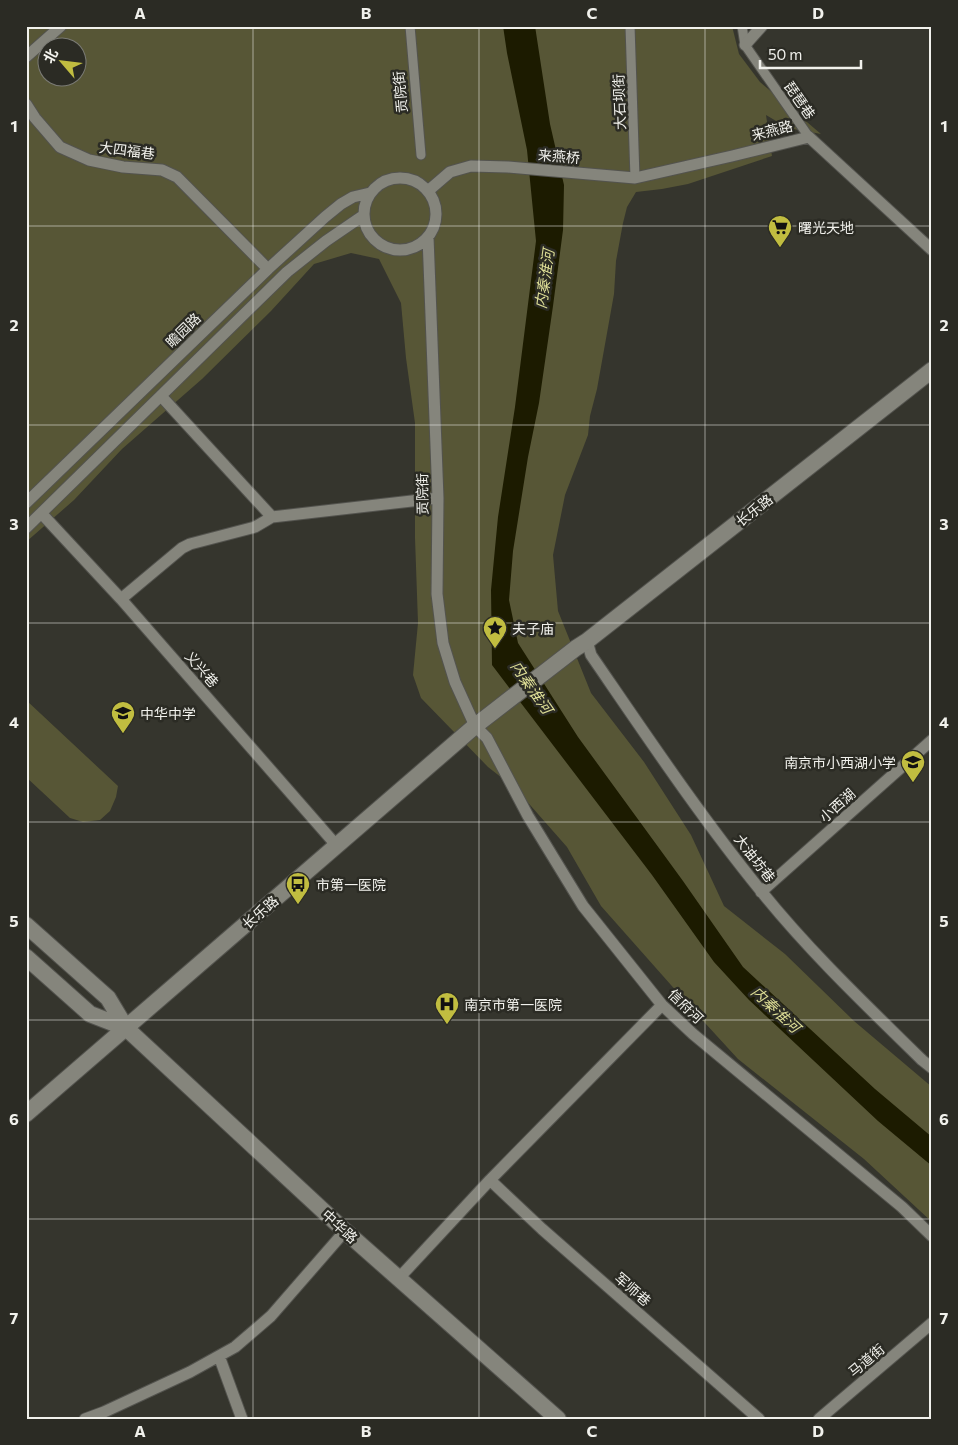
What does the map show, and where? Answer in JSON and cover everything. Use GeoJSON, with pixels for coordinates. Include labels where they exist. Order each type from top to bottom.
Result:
{"type":"FeatureCollection","features":[{"type":"Feature","properties":{"kind":"main road","name":"长乐路"},"geometry":{"type":"LineString","coordinates":[[26,1114],[475,726],[582,645],[932,370]]}},
{"type":"Feature","properties":{"kind":"main road","name":"中华路"},"geometry":{"type":"LineString","coordinates":[[26,925],[108,998],[126,1028],[345,1231],[558,1419]]}},
{"type":"Feature","properties":{"kind":"main road","name":"中华路"},"geometry":{"type":"LineString","coordinates":[[26,957],[90,1014],[126,1028]]}},
{"type":"Feature","properties":{"kind":"street"},"geometry":{"type":"LineString","coordinates":[[26,57],[61,26]]}},
{"type":"Feature","properties":{"kind":"street","name":"贡院街"},"geometry":{"type":"LineString","coordinates":[[410,26],[421,155]]}},
{"type":"Feature","properties":{"kind":"street","name":"大石坝街"},"geometry":{"type":"LineString","coordinates":[[630,26],[635,178]]}},
{"type":"Feature","properties":{"kind":"street","name":"琵琶巷"},"geometry":{"type":"LineString","coordinates":[[742,26],[745,45],[809,137]]}},
{"type":"Feature","properties":{"kind":"street"},"geometry":{"type":"LineString","coordinates":[[745,45],[762,26]]}},
{"type":"Feature","properties":{"kind":"street","name":"大四福巷"},"geometry":{"type":"LineString","coordinates":[[26,104],[60,147],[90,160],[123,167],[162,170],[177,177],[268,269]]}},
{"type":"Feature","properties":{"kind":"street","name":"来燕路"},"geometry":{"type":"LineString","coordinates":[[609,175],[635,178],[809,137],[932,250]]}},
{"type":"Feature","properties":{"kind":"street","name":"来燕桥"},"geometry":{"type":"LineString","coordinates":[[428,190],[450,172],[471,166],[609,175]]}},
{"type":"Feature","properties":{"kind":"street"},"geometry":{"type":"LineString","coordinates":[[398,178],[409,179],[420,183],[428,190],[434,201],[436,214],[434,226],[428,237],[418,245],[407,250],[394,250],[382,246],[372,238],[366,227],[365,204],[370,193],[378,185],[398,178]]}},
{"type":"Feature","properties":{"kind":"street","name":"瞻园路"},"geometry":{"type":"LineString","coordinates":[[26,503],[268,269],[325,217],[354,197],[370,193]]}},
{"type":"Feature","properties":{"kind":"street"},"geometry":{"type":"LineString","coordinates":[[26,528],[288,272],[326,241],[364,215]]}},
{"type":"Feature","properties":{"kind":"street","name":"贡院街"},"geometry":{"type":"LineString","coordinates":[[428,237],[438,498],[437,594],[443,643],[455,682],[475,726],[488,738]]}},
{"type":"Feature","properties":{"kind":"street"},"geometry":{"type":"LineString","coordinates":[[161,396],[272,516]]}},
{"type":"Feature","properties":{"kind":"street"},"geometry":{"type":"LineString","coordinates":[[43,487],[40,492],[43,500],[48,502],[55,500]]}},
{"type":"Feature","properties":{"kind":"street"},"geometry":{"type":"LineString","coordinates":[[121,599],[182,548],[190,544],[255,528],[272,516],[438,498]]}},
{"type":"Feature","properties":{"kind":"street","name":"义兴巷"},"geometry":{"type":"LineString","coordinates":[[26,503],[32,502],[39,506],[40,516],[121,599],[336,846]]}},
{"type":"Feature","properties":{"kind":"street","name":"大油坊巷"},"geometry":{"type":"LineString","coordinates":[[582,645],[591,655],[688,796],[761,892],[825,964],[932,1068]]}},
{"type":"Feature","properties":{"kind":"street","name":"信府河"},"geometry":{"type":"LineString","coordinates":[[488,738],[528,816],[583,906],[662,1006],[902,1208],[932,1236]]}},
{"type":"Feature","properties":{"kind":"street","name":"小西湖"},"geometry":{"type":"LineString","coordinates":[[761,892],[932,740]]}},
{"type":"Feature","properties":{"kind":"street"},"geometry":{"type":"LineString","coordinates":[[399,1278],[490,1180],[662,1006]]}},
{"type":"Feature","properties":{"kind":"street","name":"军师巷"},"geometry":{"type":"LineString","coordinates":[[490,1180],[542,1229],[759,1419]]}},
{"type":"Feature","properties":{"kind":"street"},"geometry":{"type":"LineString","coordinates":[[85,1419],[190,1372],[234,1347],[271,1316],[345,1231]]}},
{"type":"Feature","properties":{"kind":"street","name":"马道街"},"geometry":{"type":"LineString","coordinates":[[819,1419],[932,1323]]}},
{"type":"Feature","properties":{"kind":"street"},"geometry":{"type":"LineString","coordinates":[[219,1356],[242,1419]]}},
{"type":"Feature","properties":{"kind":"shaded area","name":"夫子庙"},"geometry":{"type":"Polygon","coordinates":[[[26,26],[732,26],[739,54],[760,82],[821,134],[788,128],[766,115],[772,156],[688,184],[636,192],[627,207],[616,261],[614,294],[588,435],[565,495],[553,555],[558,611],[591,693],[644,762],[691,835],[724,906],[785,954],[854,1021],[932,1087],[932,1222],[864,1159],[738,1059],[601,906],[567,847],[516,789],[488,767],[421,698],[413,675],[418,623],[415,538],[415,423],[401,303],[379,259],[351,253],[314,264],[271,311],[202,379],[122,449],[74,500],[26,542],[26,26]]]}},
{"type":"Feature","properties":{"kind":"shaded area"},"geometry":{"type":"Polygon","coordinates":[[[26,700],[118,786],[110,811],[100,820],[83,822],[70,818],[26,777],[26,700]]]}},
{"type":"Feature","properties":{"kind":"water","name":"内秦淮河"},"geometry":{"type":"Polygon","coordinates":[[[503,26],[535,26],[550,124],[564,185],[563,230],[553,306],[539,403],[513,551],[509,600],[518,643],[578,737],[743,967],[875,1089],[932,1137],[932,1166],[878,1121],[749,1000],[714,962],[652,875],[492,665],[491,590],[498,517],[515,407],[536,241],[527,150],[503,26]]]}},
{"type":"Feature","properties":{"kind":"place","name":"曙光天地"},"geometry":{"type":"Point","coordinates":[780,248]}},
{"type":"Feature","properties":{"kind":"place","name":"夫子庙"},"geometry":{"type":"Point","coordinates":[495,649]}},
{"type":"Feature","properties":{"kind":"place","name":"中华中学"},"geometry":{"type":"Point","coordinates":[123,734]}},
{"type":"Feature","properties":{"kind":"place","name":"南京市小西湖小学"},"geometry":{"type":"Point","coordinates":[913,783]}},
{"type":"Feature","properties":{"kind":"place","name":"市第一医院"},"geometry":{"type":"Point","coordinates":[298,905]}},
{"type":"Feature","properties":{"kind":"place","name":"南京市第一医院"},"geometry":{"type":"Point","coordinates":[447,1025]}}]}
